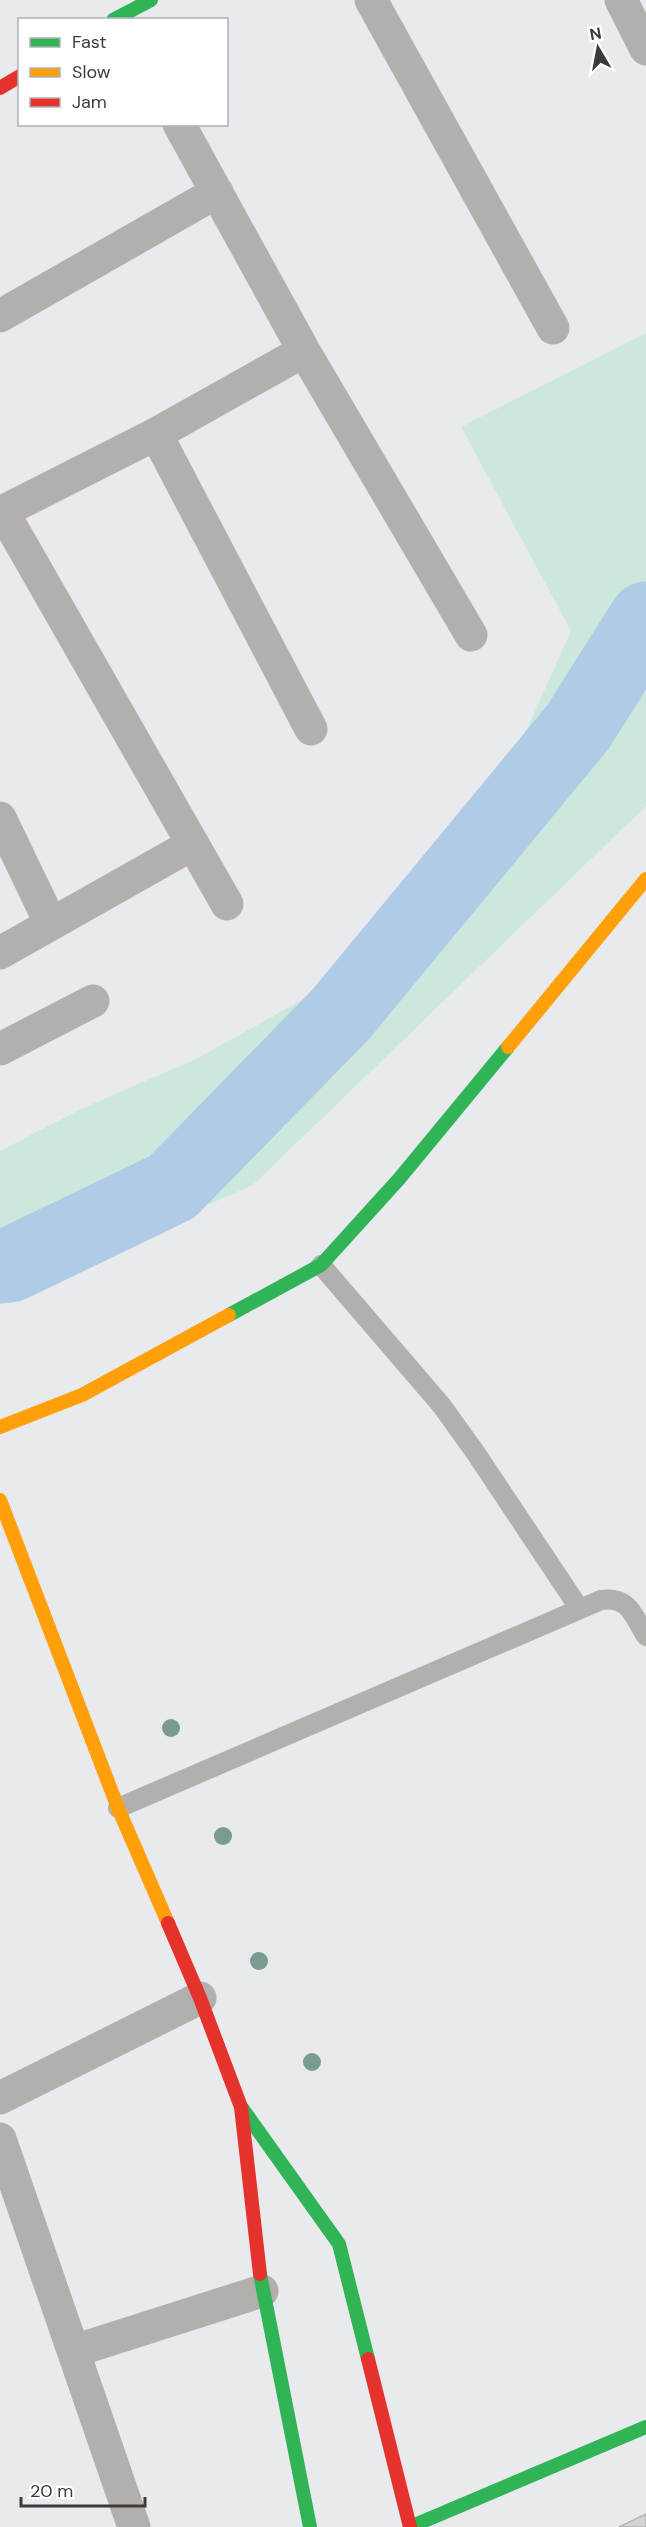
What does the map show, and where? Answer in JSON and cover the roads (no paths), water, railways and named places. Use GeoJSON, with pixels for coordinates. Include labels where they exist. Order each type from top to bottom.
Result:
{"type":"FeatureCollection","features":[{"type":"Feature","properties":{"kind":"street"},"geometry":{"type":"LineString","coordinates":[[117,18],[151,0]]}},
{"type":"Feature","properties":{"kind":"street"},"geometry":{"type":"LineString","coordinates":[[371,0],[553,328]]}},
{"type":"Feature","properties":{"kind":"street"},"geometry":{"type":"LineString","coordinates":[[621,0],[646,49]]}},
{"type":"Feature","properties":{"kind":"street"},"geometry":{"type":"LineString","coordinates":[[0,88],[18,77]]}},
{"type":"Feature","properties":{"kind":"street"},"geometry":{"type":"LineString","coordinates":[[180,126],[304,351],[471,635]]}},
{"type":"Feature","properties":{"kind":"street"},"geometry":{"type":"LineString","coordinates":[[0,316],[217,192]]}},
{"type":"Feature","properties":{"kind":"street"},"geometry":{"type":"LineString","coordinates":[[227,904],[2,512],[156,434],[304,351]]}},
{"type":"Feature","properties":{"kind":"street"},"geometry":{"type":"LineString","coordinates":[[156,434],[311,729]]}},
{"type":"Feature","properties":{"kind":"street"},"geometry":{"type":"LineString","coordinates":[[0,818],[51,924]]}},
{"type":"Feature","properties":{"kind":"street"},"geometry":{"type":"LineString","coordinates":[[0,953],[193,844]]}},
{"type":"Feature","properties":{"kind":"street"},"geometry":{"type":"LineString","coordinates":[[0,1426],[82,1395],[321,1265],[399,1179],[646,879]]}},
{"type":"Feature","properties":{"kind":"street"},"geometry":{"type":"LineString","coordinates":[[0,1049],[93,1000]]}},
{"type":"Feature","properties":{"kind":"street"},"geometry":{"type":"LineString","coordinates":[[0,1500],[118,1808],[200,1998],[241,2107],[257,2261],[310,2527]]}},
{"type":"Feature","properties":{"kind":"street"},"geometry":{"type":"LineString","coordinates":[[0,2098],[200,1998]]}},
{"type":"Feature","properties":{"kind":"street"},"geometry":{"type":"LineString","coordinates":[[241,2107],[339,2244],[410,2527],[646,2427]]}},
{"type":"Feature","properties":{"kind":"street"},"geometry":{"type":"LineString","coordinates":[[0,2139],[134,2527]]}},
{"type":"Feature","properties":{"kind":"street"},"geometry":{"type":"LineString","coordinates":[[74,2350],[262,2291]]}},
{"type":"Feature","properties":{"kind":"lane"},"geometry":{"type":"LineString","coordinates":[[321,1265],[442,1406],[579,1608]]}},
{"type":"Feature","properties":{"kind":"lane"},"geometry":{"type":"LineString","coordinates":[[118,1808],[601,1600],[621,1600],[629,1607],[646,1636]]}},
{"type":"Feature","properties":{"kind":"waterway"},"geometry":{"type":"LineString","coordinates":[[0,1266],[10,1265],[172,1187],[341,1014],[578,727],[646,619]]}}]}
